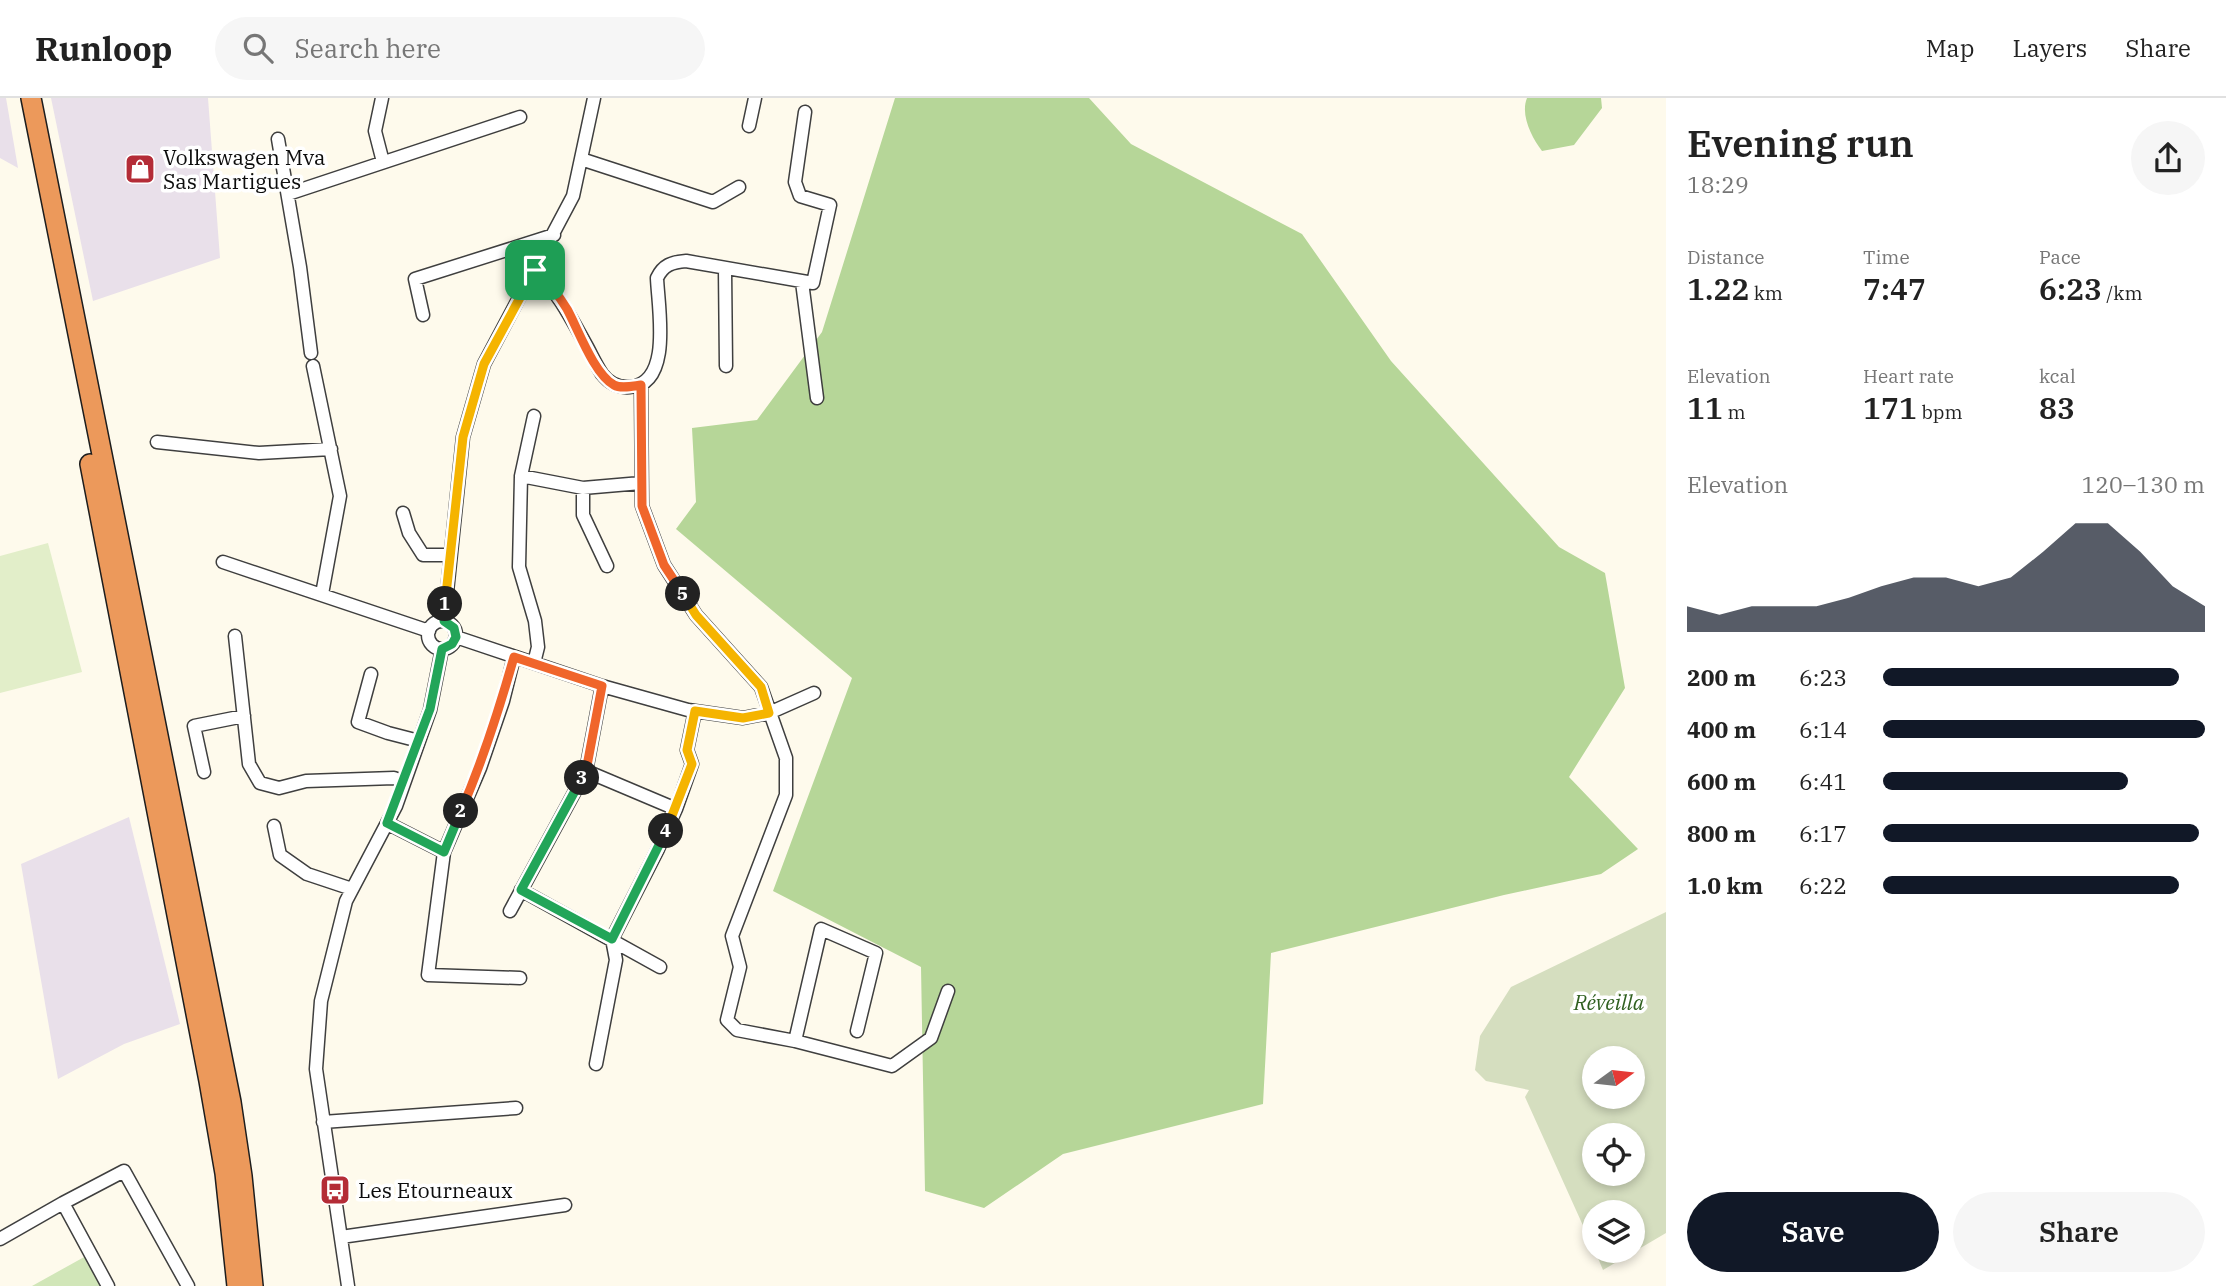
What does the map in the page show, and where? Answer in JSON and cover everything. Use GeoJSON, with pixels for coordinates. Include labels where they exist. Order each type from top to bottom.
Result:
{"type":"FeatureCollection","features":[{"type":"Feature","properties":{"kind":"highway"},"geometry":{"type":"LineString","coordinates":[[18,98],[209,1081],[225,1173],[237,1286]]}},
{"type":"Feature","properties":{"kind":"highway"},"geometry":{"type":"LineString","coordinates":[[31,98],[228,1089],[242,1176],[253,1286]]}},
{"type":"Feature","properties":{"kind":"highway"},"geometry":{"type":"LineString","coordinates":[[242,1176],[250,1200],[263,1286]]}},
{"type":"Feature","properties":{"kind":"street"},"geometry":{"type":"LineString","coordinates":[[382,98],[376,131],[383,162]]}},
{"type":"Feature","properties":{"kind":"street"},"geometry":{"type":"LineString","coordinates":[[444,621],[463,437],[480,376],[573,197],[594,98]]}},
{"type":"Feature","properties":{"kind":"street"},"geometry":{"type":"LineString","coordinates":[[749,126],[755,98]]}},
{"type":"Feature","properties":{"kind":"street"},"geometry":{"type":"LineString","coordinates":[[805,111],[795,182],[800,196],[830,205],[808,282],[817,398]]}},
{"type":"Feature","properties":{"kind":"street"},"geometry":{"type":"LineString","coordinates":[[288,194],[520,117]]}},
{"type":"Feature","properties":{"kind":"street"},"geometry":{"type":"LineString","coordinates":[[278,139],[300,267],[311,353]]}},
{"type":"Feature","properties":{"kind":"street"},"geometry":{"type":"LineString","coordinates":[[581,159],[713,202],[739,187]]}},
{"type":"Feature","properties":{"kind":"street"},"geometry":{"type":"LineString","coordinates":[[423,315],[415,279],[554,234]]}},
{"type":"Feature","properties":{"kind":"street"},"geometry":{"type":"LineString","coordinates":[[535,270],[551,285],[602,373],[615,386],[629,387],[641,385],[656,364],[661,345],[657,278],[661,270],[673,262],[686,261],[808,282]]}},
{"type":"Feature","properties":{"kind":"street"},"geometry":{"type":"LineString","coordinates":[[725,269],[726,366]]}},
{"type":"Feature","properties":{"kind":"street"},"geometry":{"type":"LineString","coordinates":[[313,366],[340,496],[323,594]]}},
{"type":"Feature","properties":{"kind":"street"},"geometry":{"type":"LineString","coordinates":[[641,385],[642,506],[664,565],[696,615],[761,687],[786,758],[786,795],[732,936],[740,967],[727,1020],[737,1030],[795,1041],[892,1066],[931,1038],[948,991]]}},
{"type":"Feature","properties":{"kind":"street"},"geometry":{"type":"LineString","coordinates":[[534,416],[521,476],[519,568],[535,621],[538,647],[534,663]]}},
{"type":"Feature","properties":{"kind":"street"},"geometry":{"type":"LineString","coordinates":[[158,442],[259,453],[331,449]]}},
{"type":"Feature","properties":{"kind":"street"},"geometry":{"type":"LineString","coordinates":[[521,476],[583,488],[641,483]]}},
{"type":"Feature","properties":{"kind":"street"},"geometry":{"type":"LineString","coordinates":[[583,488],[583,515],[607,566]]}},
{"type":"Feature","properties":{"kind":"street"},"geometry":{"type":"LineString","coordinates":[[402,513],[409,533],[423,555],[449,555]]}},
{"type":"Feature","properties":{"kind":"street"},"geometry":{"type":"LineString","coordinates":[[223,562],[429,631]]}},
{"type":"Feature","properties":{"kind":"street"},"geometry":{"type":"LineString","coordinates":[[444,621],[454,628],[456,637],[452,644],[442,649],[431,643],[429,631],[436,622],[444,621]]}},
{"type":"Feature","properties":{"kind":"street"},"geometry":{"type":"LineString","coordinates":[[235,636],[249,764],[260,783],[279,788],[316,780],[394,778],[404,782]]}},
{"type":"Feature","properties":{"kind":"street"},"geometry":{"type":"LineString","coordinates":[[456,637],[602,686],[695,711],[743,718],[769,713],[814,693]]}},
{"type":"Feature","properties":{"kind":"street"},"geometry":{"type":"LineString","coordinates":[[348,1286],[316,1069],[321,1001],[346,901],[387,823],[404,782],[430,709],[442,649]]}},
{"type":"Feature","properties":{"kind":"street"},"geometry":{"type":"LineString","coordinates":[[514,657],[503,701],[480,768],[444,852],[428,975],[520,978]]}},
{"type":"Feature","properties":{"kind":"street"},"geometry":{"type":"LineString","coordinates":[[371,674],[358,722],[419,741]]}},
{"type":"Feature","properties":{"kind":"street"},"geometry":{"type":"LineString","coordinates":[[509,911],[586,771],[602,686]]}},
{"type":"Feature","properties":{"kind":"street"},"geometry":{"type":"LineString","coordinates":[[596,1063],[616,960],[612,939],[676,809],[692,764],[687,750],[695,711]]}},
{"type":"Feature","properties":{"kind":"street"},"geometry":{"type":"LineString","coordinates":[[204,772],[194,726],[244,716]]}},
{"type":"Feature","properties":{"kind":"street"},"geometry":{"type":"LineString","coordinates":[[586,771],[676,809]]}},
{"type":"Feature","properties":{"kind":"street"},"geometry":{"type":"LineString","coordinates":[[387,823],[444,852]]}},
{"type":"Feature","properties":{"kind":"street"},"geometry":{"type":"LineString","coordinates":[[274,826],[280,855],[307,874],[352,889]]}},
{"type":"Feature","properties":{"kind":"street"},"geometry":{"type":"LineString","coordinates":[[521,890],[660,967]]}},
{"type":"Feature","properties":{"kind":"street"},"geometry":{"type":"LineString","coordinates":[[795,1041],[821,929],[876,953],[857,1031]]}},
{"type":"Feature","properties":{"kind":"street"},"geometry":{"type":"LineString","coordinates":[[323,1122],[516,1108]]}},
{"type":"Feature","properties":{"kind":"street"},"geometry":{"type":"LineString","coordinates":[[0,1238],[124,1171],[188,1286]]}},
{"type":"Feature","properties":{"kind":"street"},"geometry":{"type":"LineString","coordinates":[[63,1203],[108,1286]]}},
{"type":"Feature","properties":{"kind":"street"},"geometry":{"type":"LineString","coordinates":[[341,1237],[565,1205]]}},
{"type":"Feature","properties":{"kind":"shaded area"},"geometry":{"type":"Polygon","coordinates":[[[0,98],[6,98],[18,168],[0,158],[0,98]]]}},
{"type":"Feature","properties":{"kind":"shaded area"},"geometry":{"type":"Polygon","coordinates":[[[51,98],[208,98],[220,258],[93,301],[51,98]]]}},
{"type":"Feature","properties":{"kind":"shaded area"},"geometry":{"type":"Polygon","coordinates":[[[129,817],[180,1024],[124,1044],[58,1079],[21,864],[129,817]]]}},
{"type":"Feature","properties":{"kind":"green space"},"geometry":{"type":"Polygon","coordinates":[[[895,98],[1089,98],[1131,144],[1302,234],[1391,361],[1559,547],[1605,573],[1625,688],[1569,777],[1638,849],[1601,874],[1504,895],[1271,953],[1263,1104],[1063,1154],[984,1208],[925,1191],[921,967],[773,891],[852,678],[676,529],[696,502],[692,428],[757,420],[822,332],[895,98]]]}},
{"type":"Feature","properties":{"kind":"green space"},"geometry":{"type":"Polygon","coordinates":[[[1527,98],[1601,98],[1602,108],[1574,145],[1542,151],[1526,119],[1527,98]]]}},
{"type":"Feature","properties":{"kind":"green space"},"geometry":{"type":"Polygon","coordinates":[[[48,543],[82,672],[0,693],[0,556],[48,543]]]}},
{"type":"Feature","properties":{"kind":"green space","name":"Réveilla"},"geometry":{"type":"Polygon","coordinates":[[[1666,912],[1666,1233],[1645,1245],[1645,1200],[1582,1200],[1582,1223],[1525,1097],[1529,1090],[1486,1081],[1475,1070],[1480,1036],[1511,987],[1666,912]]]}},
{"type":"Feature","properties":{"kind":"green space"},"geometry":{"type":"Polygon","coordinates":[[[86,1256],[103,1286],[32,1286],[86,1256]]]}},
{"type":"Feature","properties":{"kind":"green space","name":"Réveilla"},"geometry":{"type":"Polygon","coordinates":[[[1600,1263],[1615,1263],[1603,1270],[1600,1263]]]}},
{"type":"Feature","properties":{"kind":"place","name":"Volkswagen Mva Sas Martigues"},"geometry":{"type":"Point","coordinates":[140,169]}},
{"type":"Feature","properties":{"kind":"place","name":"Les Etourneaux"},"geometry":{"type":"Point","coordinates":[335,1190]}},
{"type":"Feature","properties":{"kind":"route"},"geometry":{"type":"LineString","coordinates":[[535,270],[551,285],[602,373],[615,386],[641,385],[642,506],[664,565],[696,615],[761,687],[769,713],[743,718],[695,711],[687,750],[692,764],[676,809],[612,939],[521,890],[586,771],[602,686],[514,657],[503,701],[480,768],[444,852],[387,823],[396,806],[430,709],[442,649],[449,647],[456,637],[452,625],[444,621],[463,437],[484,364],[535,270]]}}]}
